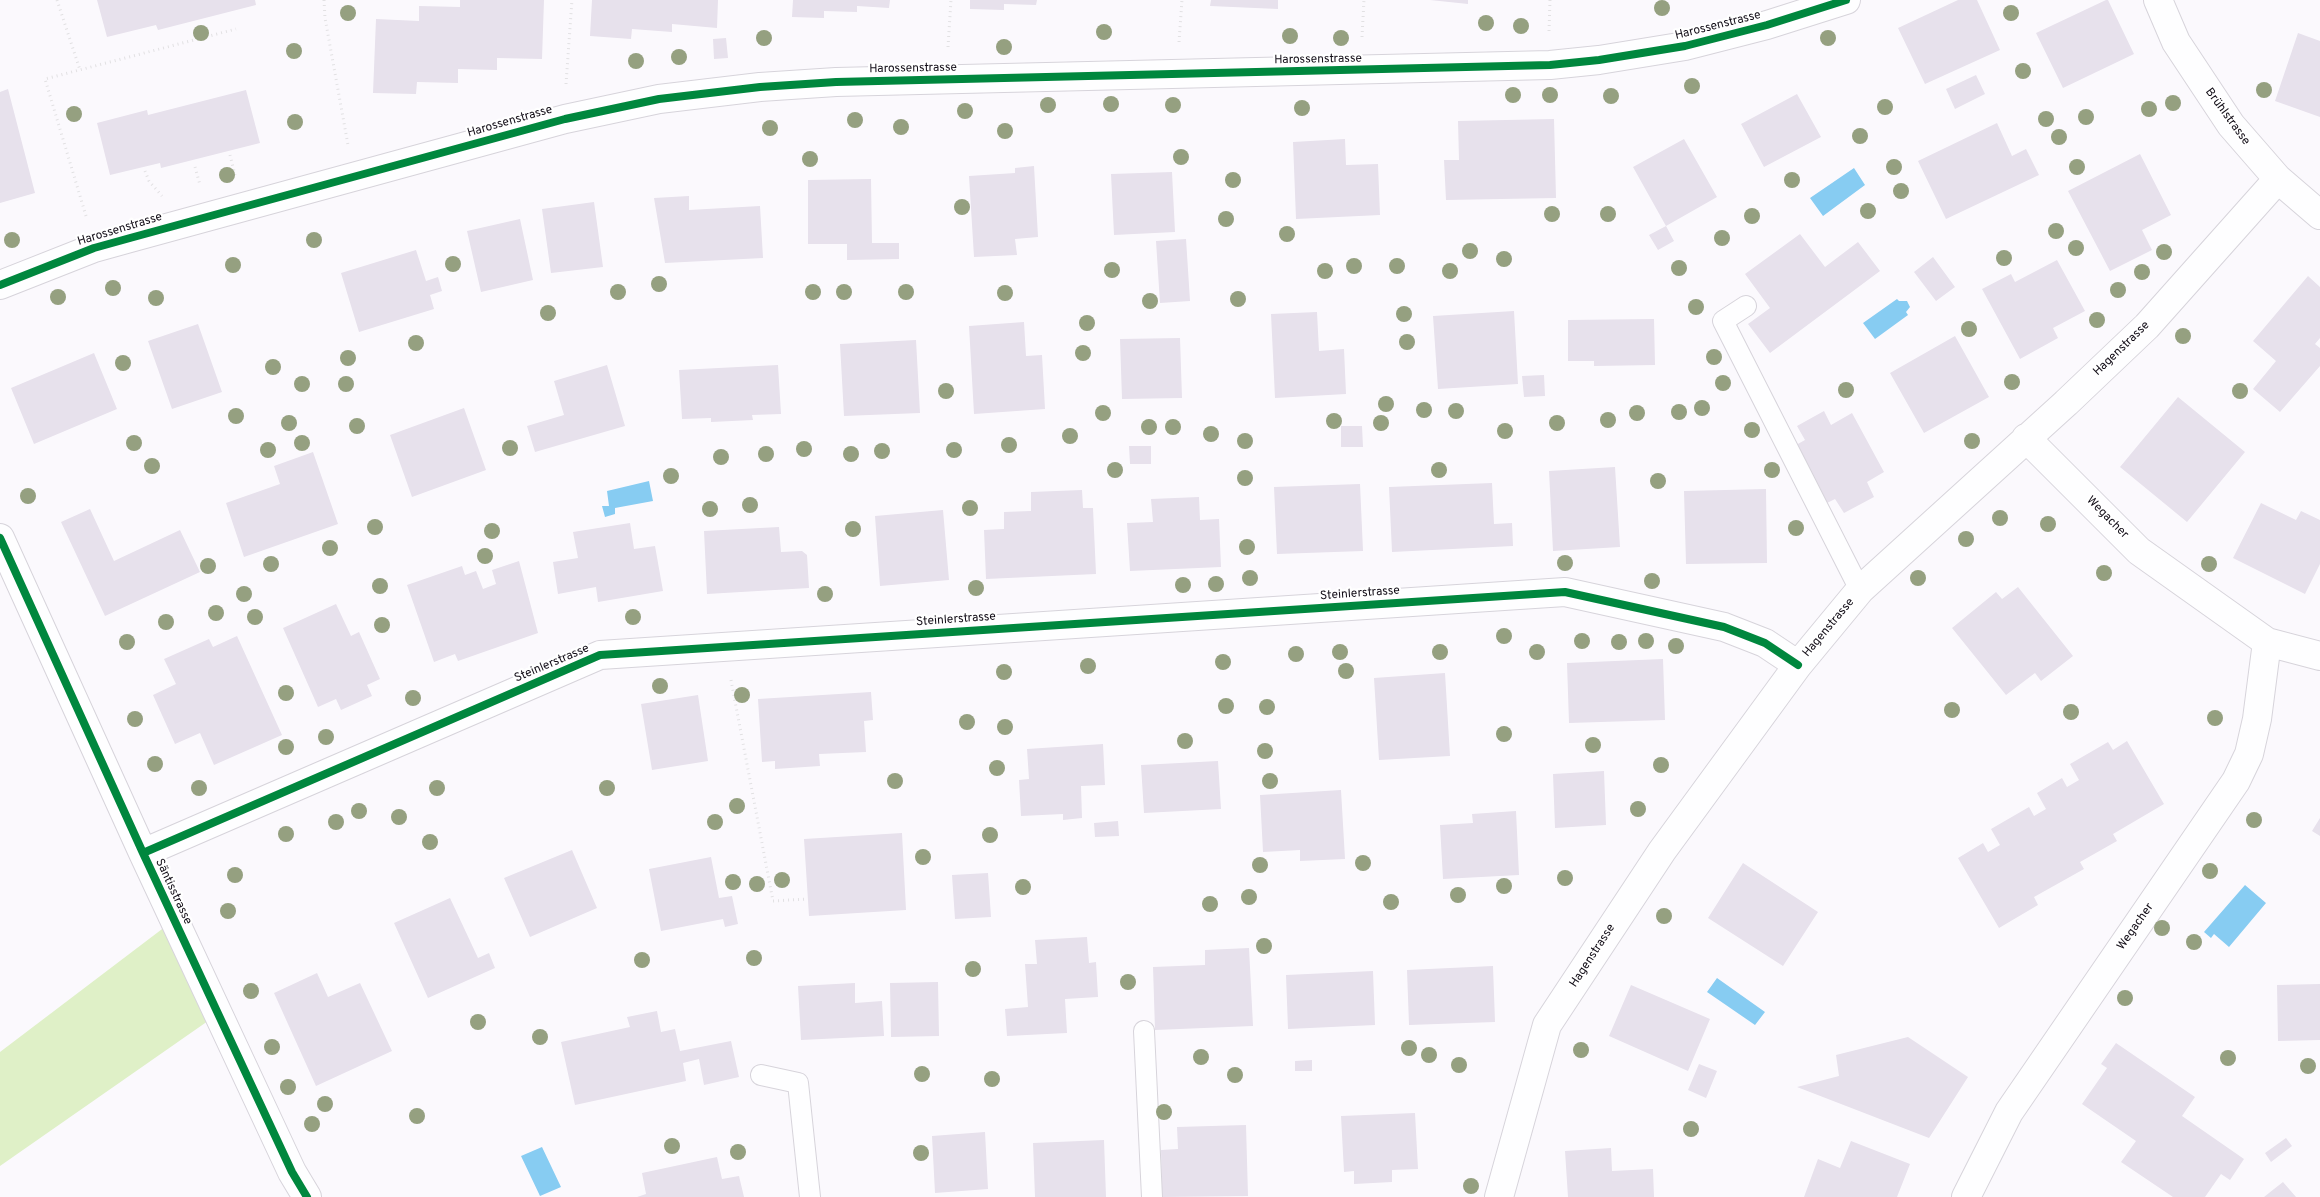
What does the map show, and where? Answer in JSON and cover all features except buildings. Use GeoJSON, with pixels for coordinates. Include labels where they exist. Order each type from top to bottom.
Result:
{"type":"FeatureCollection","features":[{"type":"Feature","properties":{"kind":"street","name":"Harossenstrasse"},"geometry":{"type":"LineString","coordinates":[[0,285],[94,248],[565,119],[659,99],[760,87],[836,82],[1559,64],[1685,46],[1801,7],[1846,0]]}},
{"type":"Feature","properties":{"kind":"street","name":"Brühlstrasse"},"geometry":{"type":"LineString","coordinates":[[2158,0],[2176,42],[2231,125],[2278,179],[2320,215]]}},
{"type":"Feature","properties":{"kind":"street","name":"Hagenstrasse"},"geometry":{"type":"LineString","coordinates":[[1499,1197],[1547,1025],[1662,851],[1798,665],[1860,590],[2147,326],[2278,179]]}},
{"type":"Feature","properties":{"kind":"street","name":"Wegacher"},"geometry":{"type":"LineString","coordinates":[[2026,438],[2139,551],[2267,642],[2320,656]]}},
{"type":"Feature","properties":{"kind":"street","name":"Säntisstrasse"},"geometry":{"type":"LineString","coordinates":[[0,538],[143,853],[292,1172],[307,1197]]}},
{"type":"Feature","properties":{"kind":"street","name":"Steinlerstrasse"},"geometry":{"type":"LineString","coordinates":[[143,853],[600,655],[1565,592],[1724,627],[1765,643],[1798,665]]}},
{"type":"Feature","properties":{"kind":"street","name":"Wegacher"},"geometry":{"type":"LineString","coordinates":[[1966,1197],[2008,1112],[2236,781],[2249,754],[2257,719],[2267,642]]}},
{"type":"Feature","properties":{"kind":"lane"},"geometry":{"type":"LineString","coordinates":[[1746,306],[1723,321],[1860,590]]}},
{"type":"Feature","properties":{"kind":"lane"},"geometry":{"type":"LineString","coordinates":[[1144,1031],[1152,1197]]}},
{"type":"Feature","properties":{"kind":"lane"},"geometry":{"type":"LineString","coordinates":[[761,1075],[798,1083],[810,1197]]}},
{"type":"Feature","properties":{"kind":"path"},"geometry":{"type":"LineString","coordinates":[[57,0],[80,70]]}},
{"type":"Feature","properties":{"kind":"path"},"geometry":{"type":"LineString","coordinates":[[324,0],[325,18],[350,154]]}},
{"type":"Feature","properties":{"kind":"path"},"geometry":{"type":"LineString","coordinates":[[566,88],[572,0]]}},
{"type":"Feature","properties":{"kind":"path"},"geometry":{"type":"LineString","coordinates":[[947,79],[951,0]]}},
{"type":"Feature","properties":{"kind":"path"},"geometry":{"type":"LineString","coordinates":[[1177,75],[1182,0]]}},
{"type":"Feature","properties":{"kind":"path"},"geometry":{"type":"LineString","coordinates":[[94,248],[45,79],[236,29]]}},
{"type":"Feature","properties":{"kind":"path"},"geometry":{"type":"LineString","coordinates":[[230,155],[236,178]]}},
{"type":"Feature","properties":{"kind":"path"},"geometry":{"type":"LineString","coordinates":[[195,167],[200,186]]}},
{"type":"Feature","properties":{"kind":"path"},"geometry":{"type":"LineString","coordinates":[[145,171],[149,181],[164,199]]}},
{"type":"Feature","properties":{"kind":"path"},"geometry":{"type":"LineString","coordinates":[[729,672],[773,901],[807,899]]}},
{"type":"Feature","properties":{"kind":"green space"},"geometry":{"type":"Polygon","coordinates":[[[174,920],[218,1014],[0,1166],[0,1052],[174,920]]]}},
{"type":"Feature","properties":{"kind":"water"},"geometry":{"type":"Polygon","coordinates":[[[1854,168],[1865,185],[1823,216],[1810,198],[1854,168]]]}},
{"type":"Feature","properties":{"kind":"water"},"geometry":{"type":"Polygon","coordinates":[[[1897,299],[1899,301],[1907,301],[1910,307],[1906,312],[1908,315],[1875,339],[1863,323],[1897,299]]]}},
{"type":"Feature","properties":{"kind":"water"},"geometry":{"type":"Polygon","coordinates":[[[649,481],[653,501],[615,508],[615,514],[605,517],[602,506],[609,506],[607,491],[649,481]]]}},
{"type":"Feature","properties":{"kind":"water"},"geometry":{"type":"Polygon","coordinates":[[[2245,885],[2266,903],[2229,947],[2214,934],[2211,938],[2204,932],[2245,885]]]}},
{"type":"Feature","properties":{"kind":"water"},"geometry":{"type":"Polygon","coordinates":[[[1717,978],[1765,1012],[1755,1025],[1707,992],[1717,978]]]}},
{"type":"Feature","properties":{"kind":"water"},"geometry":{"type":"Polygon","coordinates":[[[542,1147],[561,1187],[540,1196],[521,1156],[542,1147]]]}},
{"type":"Feature","properties":{"kind":"cycle path"},"geometry":{"type":"LineString","coordinates":[[0,285],[94,248],[565,119],[659,99],[760,87],[836,82],[1550,65],[1599,60],[1685,46],[1767,25],[1846,0]]}},
{"type":"Feature","properties":{"kind":"cycle path"},"geometry":{"type":"LineString","coordinates":[[0,538],[143,853],[292,1172],[307,1197]]}},
{"type":"Feature","properties":{"kind":"cycle path"},"geometry":{"type":"LineString","coordinates":[[143,853],[600,655],[1565,592],[1724,627],[1765,643],[1798,665]]}}]}
